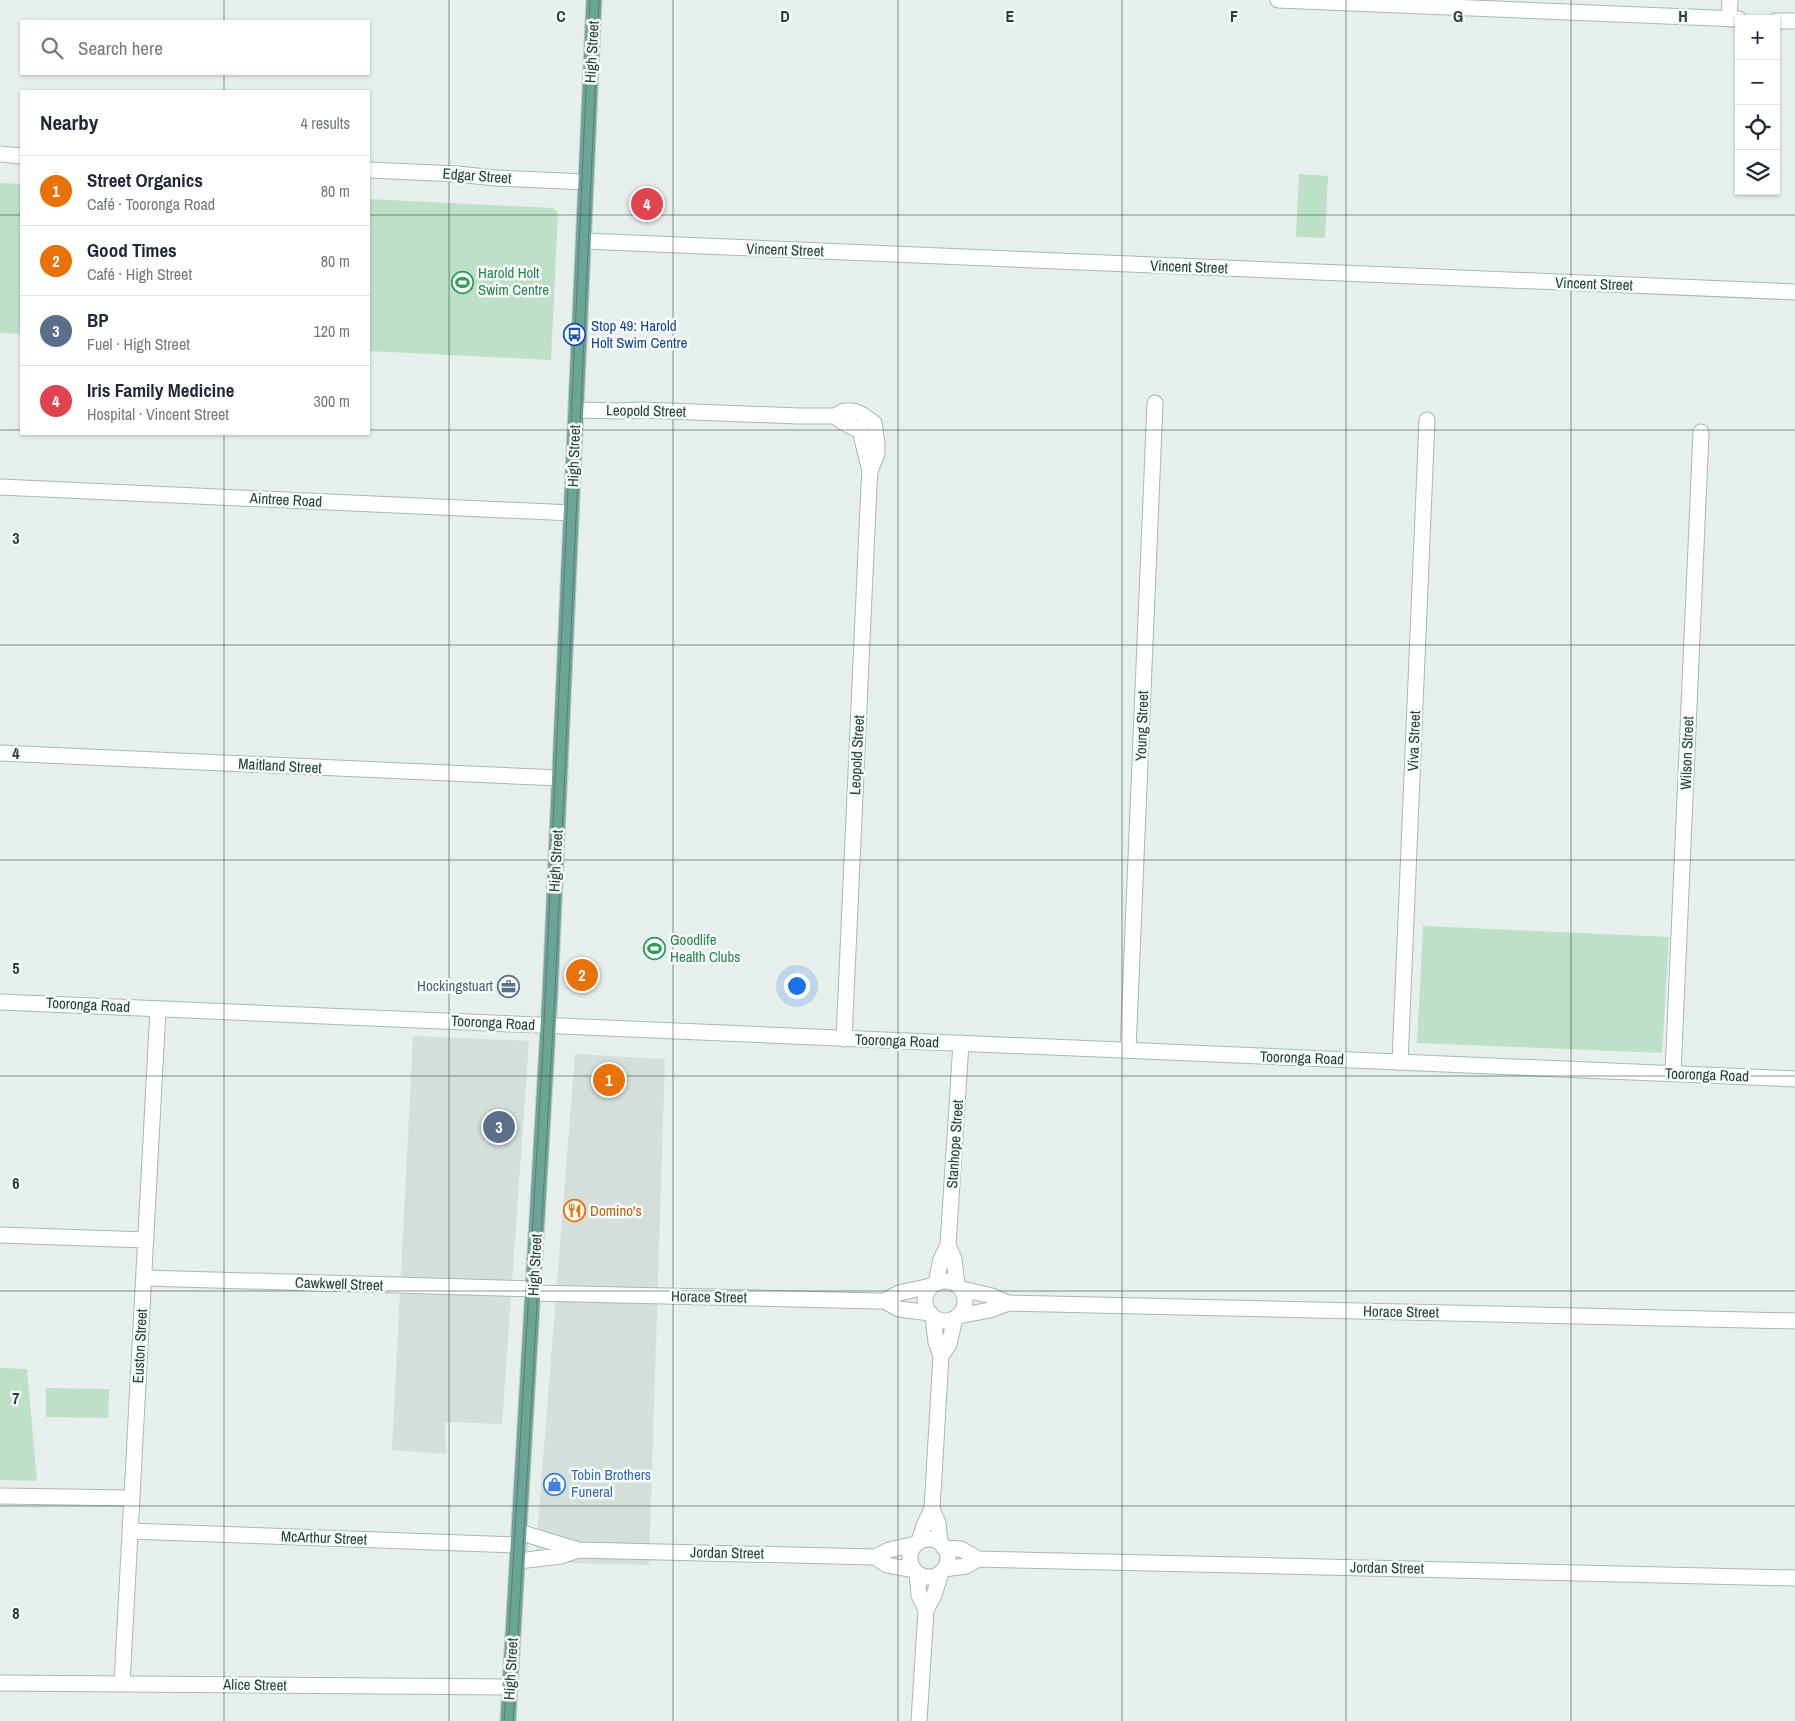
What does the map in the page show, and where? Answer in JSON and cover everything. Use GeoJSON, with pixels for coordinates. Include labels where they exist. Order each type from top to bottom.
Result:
{"type":"FeatureCollection","features":[{"type":"Feature","properties":{"kind":"main road","name":"High Street"},"geometry":{"type":"LineString","coordinates":[[508,1721],[549,1026],[594,0]]}},
{"type":"Feature","properties":{"kind":"street"},"geometry":{"type":"LineString","coordinates":[[1278,0],[1734,19],[1730,0]]}},
{"type":"Feature","properties":{"kind":"street"},"geometry":{"type":"LineString","coordinates":[[1780,21],[1795,21]]}},
{"type":"Feature","properties":{"kind":"street"},"geometry":{"type":"LineString","coordinates":[[0,154],[20,156]]}},
{"type":"Feature","properties":{"kind":"street","name":"Edgar Street"},"geometry":{"type":"LineString","coordinates":[[370,170],[586,182]]}},
{"type":"Feature","properties":{"kind":"street","name":"Vincent Street"},"geometry":{"type":"LineString","coordinates":[[584,241],[1795,292]]}},
{"type":"Feature","properties":{"kind":"street","name":"Young Street"},"geometry":{"type":"LineString","coordinates":[[1128,1050],[1156,402]]}},
{"type":"Feature","properties":{"kind":"street","name":"Leopold Street"},"geometry":{"type":"LineString","coordinates":[[576,410],[643,410],[798,416],[835,416],[844,412],[853,412],[869,418],[874,423],[877,454],[870,471]]}},
{"type":"Feature","properties":{"kind":"street"},"geometry":{"type":"LineString","coordinates":[[835,416],[860,431],[874,423]]}},
{"type":"Feature","properties":{"kind":"street","name":"Viva Street"},"geometry":{"type":"LineString","coordinates":[[1400,1062],[1427,420]]}},
{"type":"Feature","properties":{"kind":"street","name":"Leopold Street"},"geometry":{"type":"LineString","coordinates":[[844,1038],[870,471],[860,431]]}},
{"type":"Feature","properties":{"kind":"street","name":"Wilson Street"},"geometry":{"type":"LineString","coordinates":[[1673,1074],[1701,432]]}},
{"type":"Feature","properties":{"kind":"street","name":"Aintree Road"},"geometry":{"type":"LineString","coordinates":[[0,488],[572,513]]}},
{"type":"Feature","properties":{"kind":"street","name":"Maitland Street"},"geometry":{"type":"LineString","coordinates":[[0,753],[560,778]]}},
{"type":"Feature","properties":{"kind":"street","name":"Tooronga Road"},"geometry":{"type":"LineString","coordinates":[[0,1002],[1795,1078]]}},
{"type":"Feature","properties":{"kind":"street","name":"Euston Street"},"geometry":{"type":"LineString","coordinates":[[122,1683],[158,1009]]}},
{"type":"Feature","properties":{"kind":"street","name":"Stanhope Street"},"geometry":{"type":"LineString","coordinates":[[934,1284],[941,1259],[948,1245],[961,1043]]}},
{"type":"Feature","properties":{"kind":"street"},"geometry":{"type":"LineString","coordinates":[[0,1235],[146,1240]]}},
{"type":"Feature","properties":{"kind":"street","name":"Stanhope Street"},"geometry":{"type":"LineString","coordinates":[[948,1245],[954,1259],[960,1287]]}},
{"type":"Feature","properties":{"kind":"street","name":"Cawkwell Street"},"geometry":{"type":"LineString","coordinates":[[144,1278],[533,1291]]}},
{"type":"Feature","properties":{"kind":"street"},"geometry":{"type":"LineString","coordinates":[[946,1280],[960,1287],[965,1296],[965,1303],[963,1310],[956,1317],[944,1321],[932,1315],[926,1307],[927,1292],[934,1284],[946,1280]]}},
{"type":"Feature","properties":{"kind":"street","name":"Horace Street"},"geometry":{"type":"LineString","coordinates":[[533,1291],[884,1301],[899,1293],[934,1284]]}},
{"type":"Feature","properties":{"kind":"street","name":"Horace Street"},"geometry":{"type":"LineString","coordinates":[[960,1287],[992,1296],[1008,1303],[1795,1322]]}},
{"type":"Feature","properties":{"kind":"street","name":"Horace Street"},"geometry":{"type":"LineString","coordinates":[[884,1301],[898,1310],[932,1315]]}},
{"type":"Feature","properties":{"kind":"street","name":"Horace Street"},"geometry":{"type":"LineString","coordinates":[[956,1317],[990,1310],[1008,1303]]}},
{"type":"Feature","properties":{"kind":"street"},"geometry":{"type":"LineString","coordinates":[[926,1610],[919,1594],[916,1572],[910,1564],[910,1556],[932,1509],[941,1356],[936,1342],[932,1315]]}},
{"type":"Feature","properties":{"kind":"street"},"geometry":{"type":"LineString","coordinates":[[941,1356],[949,1344],[956,1317]]}},
{"type":"Feature","properties":{"kind":"street"},"geometry":{"type":"LineString","coordinates":[[0,1496],[132,1498]]}},
{"type":"Feature","properties":{"kind":"street"},"geometry":{"type":"LineString","coordinates":[[919,1721],[926,1610],[934,1595],[948,1558],[942,1545],[938,1523],[932,1509]]}},
{"type":"Feature","properties":{"kind":"street","name":"McArthur Street"},"geometry":{"type":"LineString","coordinates":[[130,1531],[519,1538]]}},
{"type":"Feature","properties":{"kind":"street","name":"Jordan Street"},"geometry":{"type":"LineString","coordinates":[[519,1538],[578,1550],[875,1557],[889,1550],[918,1542]]}},
{"type":"Feature","properties":{"kind":"street"},"geometry":{"type":"LineString","coordinates":[[918,1542],[930,1539],[942,1545]]}},
{"type":"Feature","properties":{"kind":"street","name":"Jordan Street"},"geometry":{"type":"LineString","coordinates":[[942,1545],[962,1549],[978,1559],[1795,1578]]}},
{"type":"Feature","properties":{"kind":"street","name":"Jordan Street"},"geometry":{"type":"LineString","coordinates":[[518,1561],[561,1556],[578,1550]]}},
{"type":"Feature","properties":{"kind":"street","name":"Jordan Street"},"geometry":{"type":"LineString","coordinates":[[875,1557],[887,1565],[916,1572]]}},
{"type":"Feature","properties":{"kind":"street","name":"Jordan Street"},"geometry":{"type":"LineString","coordinates":[[942,1571],[966,1566],[978,1559]]}},
{"type":"Feature","properties":{"kind":"street"},"geometry":{"type":"LineString","coordinates":[[916,1572],[929,1577],[942,1571]]}},
{"type":"Feature","properties":{"kind":"street","name":"Alice Street"},"geometry":{"type":"LineString","coordinates":[[0,1683],[510,1687]]}},
{"type":"Feature","properties":{"kind":"shaded area"},"geometry":{"type":"Polygon","coordinates":[[[413,1036],[529,1041],[502,1424],[445,1422],[446,1454],[392,1450],[413,1036]]]}},
{"type":"Feature","properties":{"kind":"shaded area"},"geometry":{"type":"Polygon","coordinates":[[[575,1054],[665,1059],[649,1565],[535,1562],[575,1054]]]}},
{"type":"Feature","properties":{"kind":"green space"},"geometry":{"type":"Polygon","coordinates":[[[1299,174],[1328,176],[1325,238],[1296,237],[1299,174]]]}},
{"type":"Feature","properties":{"kind":"green space"},"geometry":{"type":"Polygon","coordinates":[[[0,183],[20,184],[20,334],[0,333],[0,183]]]}},
{"type":"Feature","properties":{"kind":"green space","name":"Harold Holt Swim Centre"},"geometry":{"type":"Polygon","coordinates":[[[370,199],[553,208],[558,213],[551,360],[370,351],[370,199]]]}},
{"type":"Feature","properties":{"kind":"green space"},"geometry":{"type":"Polygon","coordinates":[[[1423,926],[1669,937],[1662,1053],[1417,1043],[1423,926]]]}},
{"type":"Feature","properties":{"kind":"green space"},"geometry":{"type":"Polygon","coordinates":[[[0,1368],[27,1369],[37,1481],[0,1480],[0,1368]]]}},
{"type":"Feature","properties":{"kind":"green space"},"geometry":{"type":"Polygon","coordinates":[[[46,1388],[109,1389],[108,1418],[46,1417],[46,1388]]]}},
{"type":"Feature","properties":{"kind":"tram line"},"geometry":{"type":"LineString","coordinates":[[504,1721],[543,1047],[590,0]]}},
{"type":"Feature","properties":{"kind":"tram line"},"geometry":{"type":"LineString","coordinates":[[513,1721],[555,992],[599,0]]}},
{"type":"Feature","properties":{"kind":"place","name":"Iris Family Medicine"},"geometry":{"type":"Point","coordinates":[647,204]}},
{"type":"Feature","properties":{"kind":"place","name":"Harold Holt Swim Centre"},"geometry":{"type":"Point","coordinates":[462,282]}},
{"type":"Feature","properties":{"kind":"place","name":"Stop 49: Harold Holt Swim Centre"},"geometry":{"type":"Point","coordinates":[575,335]}},
{"type":"Feature","properties":{"kind":"place","name":"Goodlife Health Clubs"},"geometry":{"type":"Point","coordinates":[654,949]}},
{"type":"Feature","properties":{"kind":"place","name":"Good Times"},"geometry":{"type":"Point","coordinates":[582,975]}},
{"type":"Feature","properties":{"kind":"place","name":"Hockingstuart"},"geometry":{"type":"Point","coordinates":[509,986]}},
{"type":"Feature","properties":{"kind":"place","name":"Street Organics"},"geometry":{"type":"Point","coordinates":[609,1080]}},
{"type":"Feature","properties":{"kind":"place","name":"BP"},"geometry":{"type":"Point","coordinates":[499,1127]}},
{"type":"Feature","properties":{"kind":"place","name":"Domino's"},"geometry":{"type":"Point","coordinates":[574,1211]}},
{"type":"Feature","properties":{"kind":"place","name":"Tobin Brothers Funeral"},"geometry":{"type":"Point","coordinates":[555,1484]}}]}
